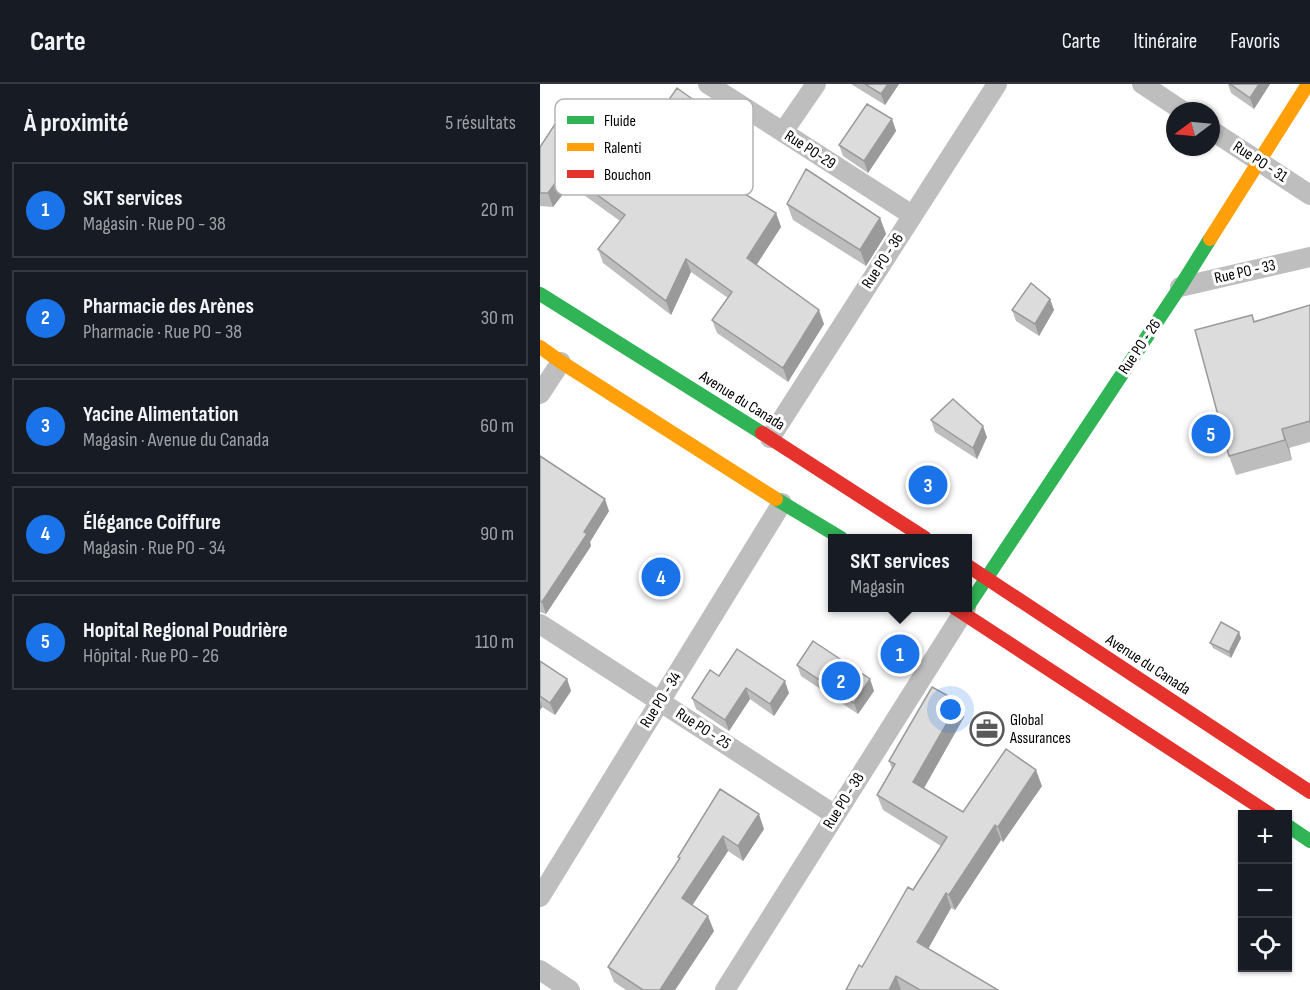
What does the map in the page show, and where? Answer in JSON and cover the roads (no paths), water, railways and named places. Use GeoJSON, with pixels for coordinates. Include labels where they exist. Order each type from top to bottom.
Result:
{"type":"FeatureCollection","features":[{"type":"Feature","properties":{"kind":"street","name":"Rue PO-29"},"geometry":{"type":"LineString","coordinates":[[708,84],[731,99]]}},
{"type":"Feature","properties":{"kind":"street"},"geometry":{"type":"LineString","coordinates":[[783,132],[816,84]]}},
{"type":"Feature","properties":{"kind":"street","name":"Rue PO - 36"},"geometry":{"type":"LineString","coordinates":[[770,438],[997,84]]}},
{"type":"Feature","properties":{"kind":"street"},"geometry":{"type":"LineString","coordinates":[[1142,84],[1169,102]]}},
{"type":"Feature","properties":{"kind":"street","name":"Rue PO - 26"},"geometry":{"type":"LineString","coordinates":[[972,596],[1180,287],[1308,84]]}},
{"type":"Feature","properties":{"kind":"street","name":"Rue PO-29"},"geometry":{"type":"LineString","coordinates":[[753,113],[912,215]]}},
{"type":"Feature","properties":{"kind":"street","name":"Rue PO - 31"},"geometry":{"type":"LineString","coordinates":[[1220,136],[1310,195]]}},
{"type":"Feature","properties":{"kind":"street","name":"Rue PO - 33"},"geometry":{"type":"LineString","coordinates":[[1180,287],[1310,257]]}},
{"type":"Feature","properties":{"kind":"street","name":"Avenue du Canada"},"geometry":{"type":"LineString","coordinates":[[540,294],[920,534]]}},
{"type":"Feature","properties":{"kind":"street"},"geometry":{"type":"LineString","coordinates":[[540,347],[782,503],[834,534]]}},
{"type":"Feature","properties":{"kind":"street"},"geometry":{"type":"LineString","coordinates":[[540,394],[561,362]]}},
{"type":"Feature","properties":{"kind":"street","name":"Rue PO - 34"},"geometry":{"type":"LineString","coordinates":[[540,897],[782,503]]}},
{"type":"Feature","properties":{"kind":"street","name":"Avenue du Canada"},"geometry":{"type":"LineString","coordinates":[[972,569],[1310,792]]}},
{"type":"Feature","properties":{"kind":"street","name":"Rue PO - 38"},"geometry":{"type":"LineString","coordinates":[[725,990],[961,612]]}},
{"type":"Feature","properties":{"kind":"street"},"geometry":{"type":"LineString","coordinates":[[969,612],[1264,810]]}},
{"type":"Feature","properties":{"kind":"street","name":"Rue PO - 25"},"geometry":{"type":"LineString","coordinates":[[540,624],[835,815]]}},
{"type":"Feature","properties":{"kind":"street"},"geometry":{"type":"LineString","coordinates":[[1292,829],[1310,841]]}},
{"type":"Feature","properties":{"kind":"street"},"geometry":{"type":"LineString","coordinates":[[540,970],[570,990]]}},
{"type":"Feature","properties":{"kind":"place","name":"Hopital Regional Poudrière"},"geometry":{"type":"Point","coordinates":[1211,434]}},
{"type":"Feature","properties":{"kind":"place","name":"Yacine Alimentation"},"geometry":{"type":"Point","coordinates":[928,485]}},
{"type":"Feature","properties":{"kind":"place","name":"Élégance Coiffure"},"geometry":{"type":"Point","coordinates":[661,577]}},
{"type":"Feature","properties":{"kind":"place","name":"SKT services"},"geometry":{"type":"Point","coordinates":[900,654]}},
{"type":"Feature","properties":{"kind":"place","name":"Pharmacie des Arènes"},"geometry":{"type":"Point","coordinates":[841,681]}},
{"type":"Feature","properties":{"kind":"place","name":"Global Assurances"},"geometry":{"type":"Point","coordinates":[987,729]}}]}
